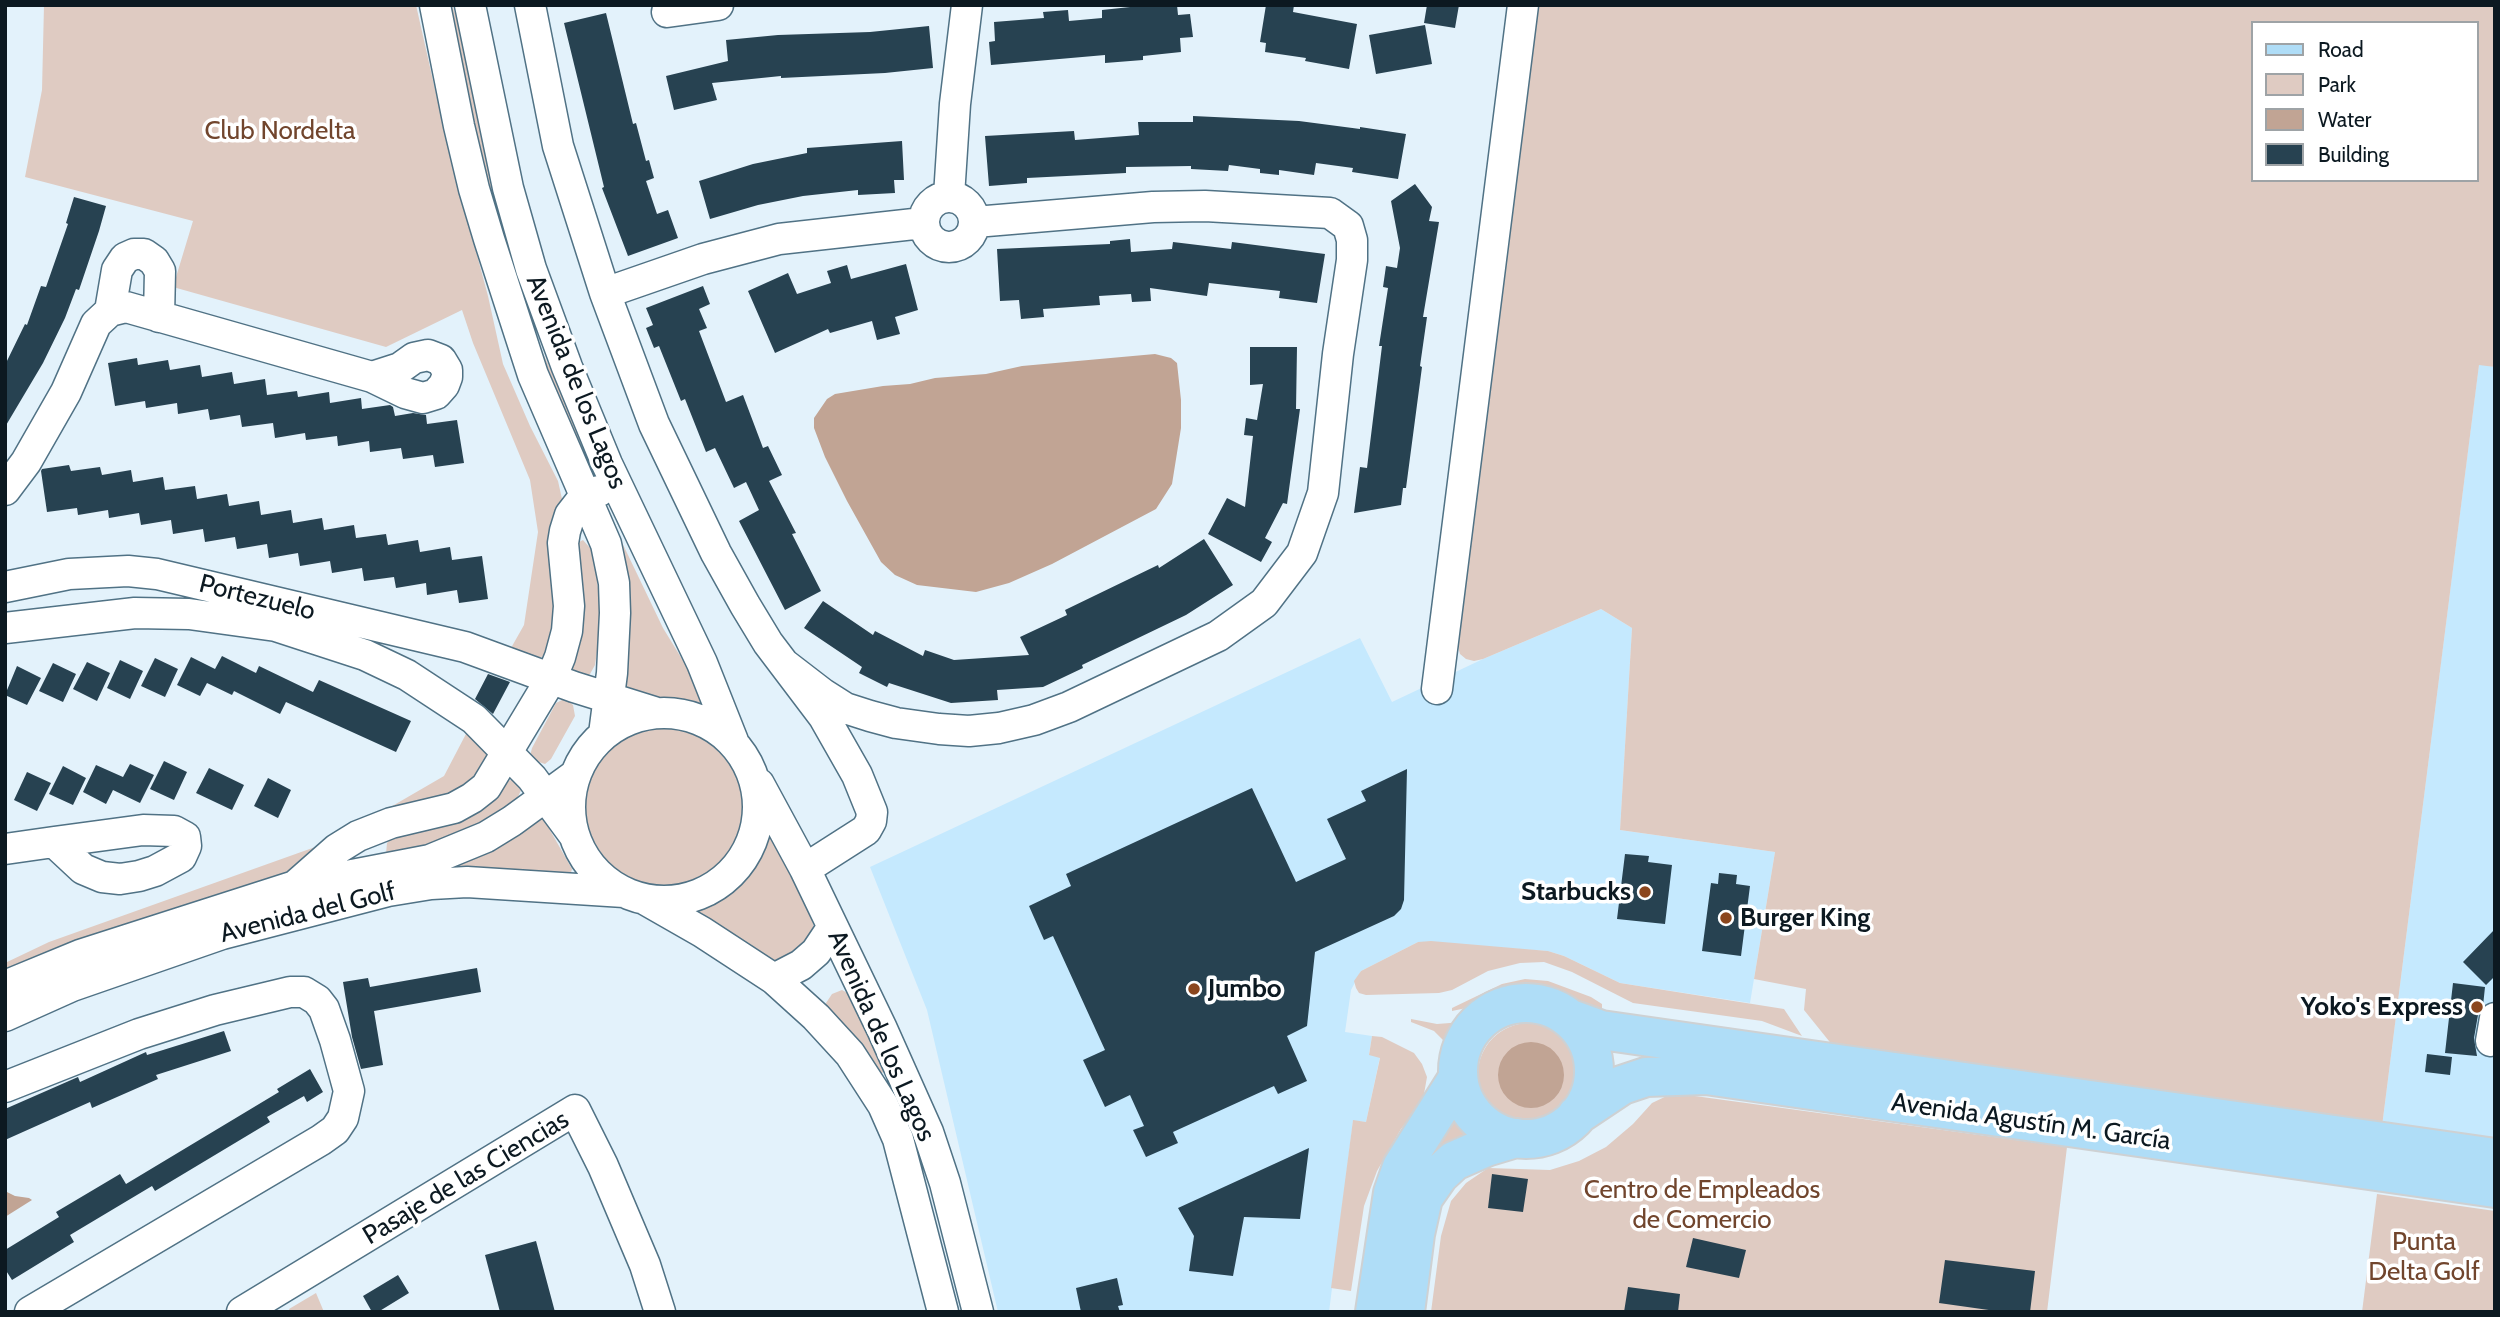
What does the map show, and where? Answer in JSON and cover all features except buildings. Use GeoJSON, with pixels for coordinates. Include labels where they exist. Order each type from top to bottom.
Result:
{"type":"FeatureCollection","features":[{"type":"Feature","properties":{"kind":"main road"},"geometry":{"type":"LineString","coordinates":[[1534,1003],[1554,1008],[1571,1019],[1584,1035],[1593,1055],[1594,1076],[1589,1097],[1577,1115],[1560,1130],[1539,1138],[1516,1138],[1500,1134],[1486,1125],[1465,1101],[1458,1078],[1465,1040],[1477,1023],[1494,1011],[1513,1004],[1534,1003]]}},
{"type":"Feature","properties":{"kind":"main road","name":"Avenida Agustín M. García"},"geometry":{"type":"LineString","coordinates":[[1571,1019],[1601,1030],[2495,1158]]}},
{"type":"Feature","properties":{"kind":"main road","name":"Avenida Agustín M. García"},"geometry":{"type":"LineString","coordinates":[[1577,1115],[1622,1085],[1646,1077],[1706,1075],[2495,1188]]}},
{"type":"Feature","properties":{"kind":"main road"},"geometry":{"type":"LineString","coordinates":[[1375,1312],[1393,1193],[1402,1167],[1458,1078]]}},
{"type":"Feature","properties":{"kind":"main road"},"geometry":{"type":"LineString","coordinates":[[1405,1312],[1415,1234],[1423,1198],[1439,1175],[1454,1161],[1516,1138]]}},
{"type":"Feature","properties":{"kind":"street","name":"Avenida de los Lagos"},"geometry":{"type":"LineString","coordinates":[[435,5],[459,126],[489,239],[533,375],[606,544],[614,583],[615,612],[604,734]]}},
{"type":"Feature","properties":{"kind":"street","name":"Avenida de los Lagos"},"geometry":{"type":"LineString","coordinates":[[470,5],[508,188],[531,269],[567,367],[616,485],[702,663],[733,741]]}},
{"type":"Feature","properties":{"kind":"street"},"geometry":{"type":"LineString","coordinates":[[530,5],[558,146],[605,293],[654,424],[716,553],[768,643],[824,717],[857,775],[872,812],[866,830],[805,869]]}},
{"type":"Feature","properties":{"kind":"street"},"geometry":{"type":"LineString","coordinates":[[667,12],[718,5]]}},
{"type":"Feature","properties":{"kind":"street"},"geometry":{"type":"LineString","coordinates":[[949,196],[955,104],[967,5]]}},
{"type":"Feature","properties":{"kind":"street"},"geometry":{"type":"LineString","coordinates":[[1437,689],[1523,5]]}},
{"type":"Feature","properties":{"kind":"street"},"geometry":{"type":"LineString","coordinates":[[949,196],[964,201],[970,207],[975,222],[969,239],[962,244],[945,248],[930,239],[923,223],[933,202],[949,196]]}},
{"type":"Feature","properties":{"kind":"street"},"geometry":{"type":"LineString","coordinates":[[784,664],[845,708],[896,723],[969,731],[999,728],[1034,720],[1069,707],[1218,636],[1264,603],[1302,553],[1323,493],[1338,354],[1352,260],[1352,240],[1348,226],[1330,213],[1205,206],[1153,207],[975,222]]}},
{"type":"Feature","properties":{"kind":"street"},"geometry":{"type":"LineString","coordinates":[[605,293],[703,259],[779,239],[923,223]]}},
{"type":"Feature","properties":{"kind":"street"},"geometry":{"type":"LineString","coordinates":[[110,312],[117,270],[125,258],[144,254],[154,261],[160,271],[159,317]]}},
{"type":"Feature","properties":{"kind":"street"},"geometry":{"type":"LineString","coordinates":[[5,490],[26,462],[65,392],[96,324],[110,312],[126,307],[372,377]]}},
{"type":"Feature","properties":{"kind":"street"},"geometry":{"type":"LineString","coordinates":[[295,886],[337,849],[373,829],[454,808],[486,787],[551,679],[567,631],[569,606],[563,543],[570,515],[584,497],[616,485]]}},
{"type":"Feature","properties":{"kind":"street","name":"Portezuelo"},"geometry":{"type":"LineString","coordinates":[[7,584],[69,574],[128,571],[157,574],[465,647],[551,679],[654,712]]}},
{"type":"Feature","properties":{"kind":"street","name":"Portezuelo"},"geometry":{"type":"LineString","coordinates":[[5,628],[135,613],[189,614],[276,626],[365,655],[407,675],[474,719],[532,778],[574,835]]}},
{"type":"Feature","properties":{"kind":"street"},"geometry":{"type":"LineString","coordinates":[[654,712],[683,714],[710,724],[733,741],[752,772],[758,794],[758,817],[752,839],[742,859],[727,877],[709,890],[688,898],[665,901],[633,895],[607,882],[593,869],[581,853],[574,835],[570,805],[575,775],[587,752],[604,734],[627,720],[654,712]]}},
{"type":"Feature","properties":{"kind":"street"},"geometry":{"type":"LineString","coordinates":[[857,775],[857,753],[864,740],[877,730],[896,723]]}},
{"type":"Feature","properties":{"kind":"street","name":"Avenida de los Lagos"},"geometry":{"type":"LineString","coordinates":[[752,772],[805,869],[928,1132],[952,1209],[978,1312]]}},
{"type":"Feature","properties":{"kind":"street","name":"Avenida del Golf"},"geometry":{"type":"LineString","coordinates":[[5,1016],[72,986],[386,880],[476,841],[512,821],[575,775]]}},
{"type":"Feature","properties":{"kind":"street"},"geometry":{"type":"LineString","coordinates":[[373,829],[386,880]]}},
{"type":"Feature","properties":{"kind":"street"},"geometry":{"type":"LineString","coordinates":[[5,849],[54,842]]}},
{"type":"Feature","properties":{"kind":"street","name":"Avenida del Golf"},"geometry":{"type":"LineString","coordinates":[[5,986],[80,954],[295,886],[386,880],[431,884],[467,882],[633,895]]}},
{"type":"Feature","properties":{"kind":"street","name":"Avenida de los Lagos"},"geometry":{"type":"LineString","coordinates":[[633,895],[702,932],[774,979],[816,1017],[850,1054],[883,1105],[898,1139],[943,1312]]}},
{"type":"Feature","properties":{"kind":"street"},"geometry":{"type":"LineString","coordinates":[[774,979],[801,965],[816,952],[832,928]]}},
{"type":"Feature","properties":{"kind":"street"},"geometry":{"type":"LineString","coordinates":[[5,1087],[139,1034],[215,1010],[290,992],[304,992],[317,1000],[324,1009],[349,1091],[343,1118],[335,1130],[321,1140],[30,1312]]}},
{"type":"Feature","properties":{"kind":"street","name":"Pasaje de las Ciencias"},"geometry":{"type":"LineString","coordinates":[[242,1312],[575,1110],[635,1240],[660,1312]]}},
{"type":"Feature","properties":{"kind":"shaded area"},"geometry":{"type":"Polygon","coordinates":[[[2479,364],[2495,367],[2495,1158],[2380,1142],[2479,364]]]}},
{"type":"Feature","properties":{"kind":"shaded area"},"geometry":{"type":"Polygon","coordinates":[[[1601,609],[1632,628],[1620,830],[1775,852],[1750,1003],[1620,983],[1548,951],[1418,942],[1361,971],[1351,990],[1345,1032],[1372,1036],[1369,1054],[1380,1057],[1366,1122],[1353,1121],[1329,1312],[998,1312],[927,1010],[870,867],[1360,638],[1392,702],[1483,659],[1601,609]]]}},
{"type":"Feature","properties":{"kind":"green space","name":"Club Nordelta"},"geometry":{"type":"Polygon","coordinates":[[[44,5],[416,5],[448,147],[488,296],[503,364],[558,481],[562,499],[558,516],[564,593],[547,656],[534,658],[511,648],[524,625],[538,532],[530,480],[462,310],[386,347],[173,287],[193,221],[25,177],[42,90],[44,5]]]}},
{"type":"Feature","properties":{"kind":"green space"},"geometry":{"type":"Polygon","coordinates":[[[441,5],[452,5],[459,24],[494,184],[517,273],[541,349],[600,474],[596,485],[533,354],[441,5]]]}},
{"type":"Feature","properties":{"kind":"green space"},"geometry":{"type":"Polygon","coordinates":[[[1532,5],[2495,5],[2495,367],[2479,365],[2380,1142],[1833,1046],[1804,1010],[1806,989],[1754,979],[1775,852],[1620,830],[1632,628],[1601,609],[1483,659],[1474,661],[1460,654],[1458,647],[1532,5]]]}},
{"type":"Feature","properties":{"kind":"green space"},"geometry":{"type":"Polygon","coordinates":[[[616,530],[663,628],[704,695],[705,702],[699,705],[617,693],[616,530]]]}},
{"type":"Feature","properties":{"kind":"green space"},"geometry":{"type":"Polygon","coordinates":[[[583,540],[591,549],[599,599],[599,638],[595,665],[584,679],[570,671],[577,547],[583,540]]]}},
{"type":"Feature","properties":{"kind":"green space"},"geometry":{"type":"Polygon","coordinates":[[[562,700],[573,705],[575,716],[551,759],[545,764],[536,761],[530,756],[532,748],[556,703],[562,700]]]}},
{"type":"Feature","properties":{"kind":"green space"},"geometry":{"type":"Polygon","coordinates":[[[664,723],[696,730],[710,737],[722,748],[733,760],[740,774],[747,806],[740,838],[733,852],[722,864],[710,875],[696,882],[664,889],[632,882],[618,875],[606,864],[595,852],[588,838],[581,806],[588,774],[595,760],[606,748],[618,737],[632,730],[664,723]]]}},
{"type":"Feature","properties":{"kind":"green space"},"geometry":{"type":"Polygon","coordinates":[[[467,732],[491,755],[486,779],[301,868],[92,938],[5,974],[5,963],[49,942],[332,841],[444,776],[467,732]]]}},
{"type":"Feature","properties":{"kind":"green space"},"geometry":{"type":"Polygon","coordinates":[[[512,780],[521,790],[518,797],[488,822],[425,850],[386,854],[387,843],[395,833],[512,780]]]}},
{"type":"Feature","properties":{"kind":"green space"},"geometry":{"type":"Polygon","coordinates":[[[542,816],[572,869],[570,876],[434,871],[542,816]]]}},
{"type":"Feature","properties":{"kind":"green space"},"geometry":{"type":"Polygon","coordinates":[[[766,832],[772,834],[810,910],[814,928],[797,954],[774,962],[690,911],[691,908],[717,896],[732,883],[748,865],[761,836],[766,832]]]}},
{"type":"Feature","properties":{"kind":"green space"},"geometry":{"type":"Polygon","coordinates":[[[1418,942],[1548,951],[1620,983],[1784,1009],[1802,1036],[1762,1021],[1633,1003],[1572,972],[1544,962],[1520,963],[1488,971],[1452,990],[1439,993],[1359,993],[1354,981],[1361,971],[1418,942]]]}},
{"type":"Feature","properties":{"kind":"green space"},"geometry":{"type":"Polygon","coordinates":[[[1525,979],[1548,981],[1591,997],[1602,1004],[1602,1011],[1548,986],[1529,984],[1504,989],[1471,1007],[1452,1011],[1452,1008],[1502,984],[1525,979]]]}},
{"type":"Feature","properties":{"kind":"green space"},"geometry":{"type":"Polygon","coordinates":[[[842,990],[851,995],[882,1063],[884,1070],[877,1077],[825,1016],[826,1003],[832,994],[842,990]]]}},
{"type":"Feature","properties":{"kind":"green space"},"geometry":{"type":"Polygon","coordinates":[[[1411,1019],[1437,1024],[1463,1022],[1465,1025],[1449,1046],[1434,1031],[1411,1022],[1411,1019]]]}},
{"type":"Feature","properties":{"kind":"green space"},"geometry":{"type":"Polygon","coordinates":[[[1529,1023],[1548,1027],[1565,1038],[1576,1055],[1580,1074],[1576,1093],[1565,1110],[1548,1121],[1529,1125],[1510,1121],[1493,1110],[1482,1093],[1478,1074],[1482,1055],[1493,1038],[1510,1027],[1529,1023]]]}},
{"type":"Feature","properties":{"kind":"green space"},"geometry":{"type":"Polygon","coordinates":[[[1372,1036],[1382,1037],[1414,1053],[1427,1077],[1424,1094],[1377,1171],[1364,1206],[1351,1291],[1331,1288],[1353,1120],[1366,1122],[1380,1058],[1369,1055],[1372,1036]]]}},
{"type":"Feature","properties":{"kind":"green space","name":"Centro de Empleados de Comercio"},"geometry":{"type":"Polygon","coordinates":[[[1673,1093],[2067,1147],[2047,1312],[1431,1312],[1441,1236],[1451,1201],[1466,1183],[1488,1168],[1550,1170],[1579,1161],[1606,1147],[1652,1103],[1673,1093]]]}},
{"type":"Feature","properties":{"kind":"green space"},"geometry":{"type":"Polygon","coordinates":[[[1453,1109],[1472,1137],[1393,1235],[1453,1109]]]}},
{"type":"Feature","properties":{"kind":"green space","name":"Punta Delta Golf"},"geometry":{"type":"Polygon","coordinates":[[[2377,1194],[2495,1211],[2495,1312],[2362,1312],[2377,1194]]]}},
{"type":"Feature","properties":{"kind":"green space"},"geometry":{"type":"Polygon","coordinates":[[[316,1293],[324,1312],[290,1312],[289,1309],[316,1293]]]}},
{"type":"Feature","properties":{"kind":"water"},"geometry":{"type":"Polygon","coordinates":[[[1155,354],[1171,358],[1177,363],[1181,400],[1181,428],[1172,484],[1156,509],[1052,564],[1009,583],[976,592],[917,585],[895,575],[881,562],[825,457],[814,428],[814,418],[827,399],[835,394],[935,378],[986,374],[1022,366],[1155,354]]]}},
{"type":"Feature","properties":{"kind":"water"},"geometry":{"type":"Polygon","coordinates":[[[1531,1042],[1554,1052],[1564,1075],[1554,1098],[1531,1108],[1508,1098],[1498,1075],[1508,1052],[1531,1042]]]}},
{"type":"Feature","properties":{"kind":"water"},"geometry":{"type":"Polygon","coordinates":[[[5,1191],[15,1196],[32,1200],[5,1217],[5,1191]]]}},
{"type":"Feature","properties":{"kind":"place","name":"Starbucks"},"geometry":{"type":"Point","coordinates":[1645,892]}},
{"type":"Feature","properties":{"kind":"place","name":"Burger King"},"geometry":{"type":"Point","coordinates":[1726,918]}},
{"type":"Feature","properties":{"kind":"place","name":"Jumbo"},"geometry":{"type":"Point","coordinates":[1194,989]}},
{"type":"Feature","properties":{"kind":"place","name":"Yoko's Express"},"geometry":{"type":"Point","coordinates":[2477,1007]}}]}
